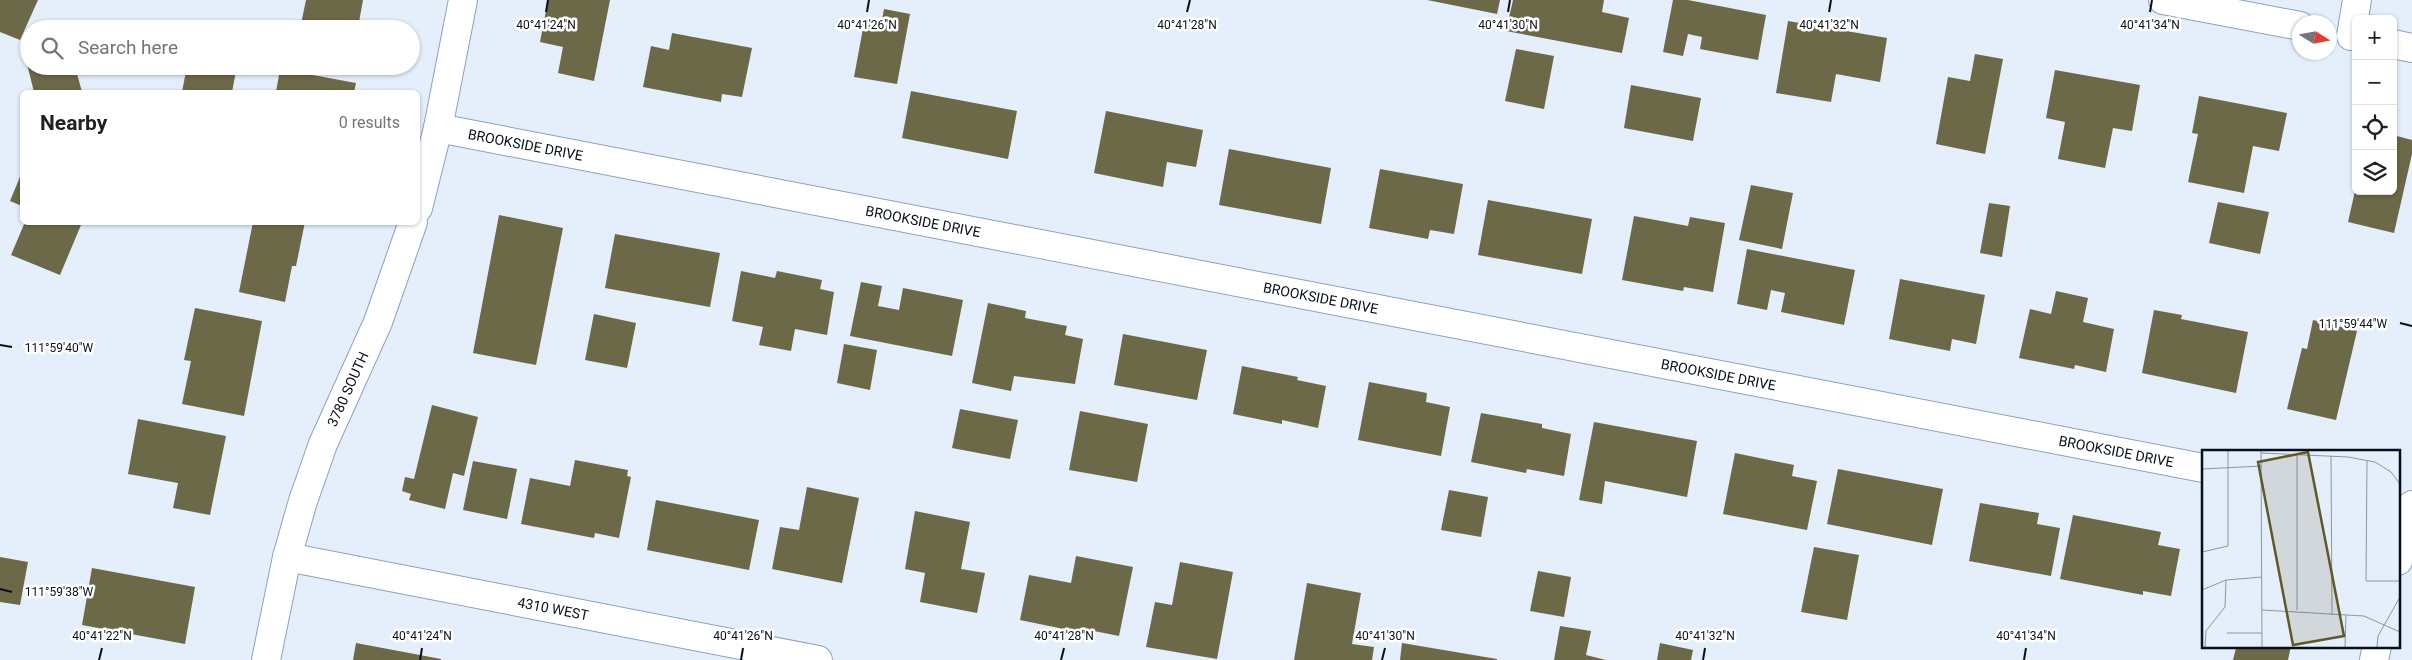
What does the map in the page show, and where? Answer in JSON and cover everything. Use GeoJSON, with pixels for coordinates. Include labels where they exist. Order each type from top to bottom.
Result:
{"type":"FeatureCollection","features":[{"type":"Feature","properties":{"kind":"street"},"geometry":{"type":"LineString","coordinates":[[420,200],[438,128],[463,0]]}},
{"type":"Feature","properties":{"kind":"street"},"geometry":{"type":"LineString","coordinates":[[2163,0],[2292,24]]}},
{"type":"Feature","properties":{"kind":"street"},"geometry":{"type":"LineString","coordinates":[[2345,35],[2357,0]]}},
{"type":"Feature","properties":{"kind":"street"},"geometry":{"type":"LineString","coordinates":[[2397,45],[2412,48]]}},
{"type":"Feature","properties":{"kind":"street","name":"BROOKSIDE DRIVE"},"geometry":{"type":"LineString","coordinates":[[438,128],[2202,468]]}},
{"type":"Feature","properties":{"kind":"street","name":"3780 SOUTH"},"geometry":{"type":"LineString","coordinates":[[266,660],[288,558],[303,501],[323,444],[378,322],[412,225]]}},
{"type":"Feature","properties":{"kind":"street"},"geometry":{"type":"LineString","coordinates":[[2400,549],[2407,506]]}},
{"type":"Feature","properties":{"kind":"street","name":"4310 WEST"},"geometry":{"type":"LineString","coordinates":[[288,558],[818,660]]}},
{"type":"Feature","properties":{"kind":"building"},"geometry":{"type":"Polygon","coordinates":[[[0,0],[38,0],[29,20],[20,20],[20,40],[0,32],[0,0]]]}},
{"type":"Feature","properties":{"kind":"building"},"geometry":{"type":"Polygon","coordinates":[[[306,0],[363,0],[359,20],[302,20],[306,0]]]}},
{"type":"Feature","properties":{"kind":"building"},"geometry":{"type":"Polygon","coordinates":[[[548,0],[610,0],[594,81],[558,73],[563,47],[540,42],[548,0]]]}},
{"type":"Feature","properties":{"kind":"building"},"geometry":{"type":"Polygon","coordinates":[[[1427,0],[1500,0],[1497,14],[1427,0]]]}},
{"type":"Feature","properties":{"kind":"building"},"geometry":{"type":"Polygon","coordinates":[[[1513,0],[1604,0],[1602,12],[1629,18],[1622,53],[1506,31],[1513,0]]]}},
{"type":"Feature","properties":{"kind":"building"},"geometry":{"type":"Polygon","coordinates":[[[1673,0],[1688,0],[1766,15],[1758,60],[1700,49],[1702,37],[1688,34],[1683,56],[1663,52],[1673,0]]]}},
{"type":"Feature","properties":{"kind":"building"},"geometry":{"type":"Polygon","coordinates":[[[884,9],[910,14],[897,84],[854,77],[864,23],[881,26],[884,9]]]}},
{"type":"Feature","properties":{"kind":"building"},"geometry":{"type":"Polygon","coordinates":[[[1788,21],[1887,38],[1880,82],[1836,74],[1831,102],[1776,93],[1788,21]]]}},
{"type":"Feature","properties":{"kind":"building"},"geometry":{"type":"Polygon","coordinates":[[[672,33],[752,48],[742,97],[722,94],[721,102],[643,87],[651,46],[669,50],[672,33]]]}},
{"type":"Feature","properties":{"kind":"building"},"geometry":{"type":"Polygon","coordinates":[[[1516,49],[1554,56],[1544,109],[1505,101],[1516,49]]]}},
{"type":"Feature","properties":{"kind":"building"},"geometry":{"type":"Polygon","coordinates":[[[1975,54],[2003,59],[1985,154],[1936,144],[1948,77],[1970,81],[1975,54]]]}},
{"type":"Feature","properties":{"kind":"building"},"geometry":{"type":"Polygon","coordinates":[[[2055,70],[2140,85],[2132,131],[2113,128],[2105,168],[2058,159],[2065,122],[2046,118],[2055,70]]]}},
{"type":"Feature","properties":{"kind":"building"},"geometry":{"type":"Polygon","coordinates":[[[30,75],[77,75],[81,90],[34,90],[30,75]]]}},
{"type":"Feature","properties":{"kind":"building"},"geometry":{"type":"Polygon","coordinates":[[[185,75],[235,75],[232,90],[182,90],[185,75]]]}},
{"type":"Feature","properties":{"kind":"building"},"geometry":{"type":"Polygon","coordinates":[[[279,75],[313,75],[356,83],[354,90],[276,90],[279,75]]]}},
{"type":"Feature","properties":{"kind":"building"},"geometry":{"type":"Polygon","coordinates":[[[1631,85],[1701,98],[1693,141],[1624,128],[1631,85]]]}},
{"type":"Feature","properties":{"kind":"building"},"geometry":{"type":"Polygon","coordinates":[[[911,91],[1017,111],[1008,159],[902,138],[911,91]]]}},
{"type":"Feature","properties":{"kind":"building"},"geometry":{"type":"Polygon","coordinates":[[[2199,96],[2287,113],[2279,151],[2253,146],[2244,193],[2188,182],[2198,134],[2192,133],[2199,96]]]}},
{"type":"Feature","properties":{"kind":"building"},"geometry":{"type":"Polygon","coordinates":[[[1106,111],[1203,130],[1196,167],[1167,162],[1163,187],[1094,173],[1106,111]]]}},
{"type":"Feature","properties":{"kind":"building"},"geometry":{"type":"Polygon","coordinates":[[[2397,136],[2412,140],[2412,154],[2394,233],[2348,222],[2354,195],[2397,195],[2397,136]]]}},
{"type":"Feature","properties":{"kind":"building"},"geometry":{"type":"Polygon","coordinates":[[[1229,149],[1331,168],[1321,224],[1219,205],[1229,149]]]}},
{"type":"Feature","properties":{"kind":"building"},"geometry":{"type":"Polygon","coordinates":[[[1380,169],[1463,184],[1454,234],[1430,230],[1428,239],[1369,228],[1380,169]]]}},
{"type":"Feature","properties":{"kind":"building"},"geometry":{"type":"Polygon","coordinates":[[[20,177],[20,205],[10,201],[20,177]]]}},
{"type":"Feature","properties":{"kind":"building"},"geometry":{"type":"Polygon","coordinates":[[[1751,185],[1793,193],[1782,249],[1739,240],[1751,185]]]}},
{"type":"Feature","properties":{"kind":"building"},"geometry":{"type":"Polygon","coordinates":[[[1488,200],[1592,219],[1582,274],[1478,255],[1488,200]]]}},
{"type":"Feature","properties":{"kind":"building"},"geometry":{"type":"Polygon","coordinates":[[[2218,202],[2269,212],[2260,254],[2209,243],[2218,202]]]}},
{"type":"Feature","properties":{"kind":"building"},"geometry":{"type":"Polygon","coordinates":[[[1989,203],[2010,206],[2002,257],[1980,253],[1989,203]]]}},
{"type":"Feature","properties":{"kind":"building"},"geometry":{"type":"Polygon","coordinates":[[[499,215],[563,228],[536,365],[473,353],[499,215]]]}},
{"type":"Feature","properties":{"kind":"building"},"geometry":{"type":"Polygon","coordinates":[[[1634,216],[1688,226],[1690,217],[1725,223],[1713,292],[1684,287],[1683,291],[1622,280],[1634,216]]]}},
{"type":"Feature","properties":{"kind":"building"},"geometry":{"type":"Polygon","coordinates":[[[24,225],[81,225],[60,275],[11,255],[24,225]]]}},
{"type":"Feature","properties":{"kind":"building"},"geometry":{"type":"Polygon","coordinates":[[[252,225],[304,225],[296,266],[292,266],[285,302],[239,292],[252,225]]]}},
{"type":"Feature","properties":{"kind":"building"},"geometry":{"type":"Polygon","coordinates":[[[615,234],[720,253],[710,307],[605,288],[615,234]]]}},
{"type":"Feature","properties":{"kind":"building"},"geometry":{"type":"Polygon","coordinates":[[[1747,249],[1855,270],[1844,325],[1781,312],[1785,293],[1771,290],[1767,310],[1737,304],[1747,249]]]}},
{"type":"Feature","properties":{"kind":"building"},"geometry":{"type":"Polygon","coordinates":[[[741,271],[775,278],[777,271],[822,280],[820,289],[834,292],[827,335],[795,329],[791,351],[759,345],[763,327],[732,321],[741,271]]]}},
{"type":"Feature","properties":{"kind":"building"},"geometry":{"type":"Polygon","coordinates":[[[1900,279],[1985,295],[1976,344],[1952,339],[1950,351],[1889,339],[1900,279]]]}},
{"type":"Feature","properties":{"kind":"building"},"geometry":{"type":"Polygon","coordinates":[[[861,282],[882,286],[878,306],[899,310],[903,288],[963,300],[952,356],[850,336],[861,282]]]}},
{"type":"Feature","properties":{"kind":"building"},"geometry":{"type":"Polygon","coordinates":[[[2056,291],[2088,298],[2083,322],[2114,329],[2106,372],[2075,365],[2074,369],[2019,358],[2030,309],[2051,314],[2056,291]]]}},
{"type":"Feature","properties":{"kind":"building"},"geometry":{"type":"Polygon","coordinates":[[[988,303],[1026,311],[1025,318],[1067,326],[1065,335],[1083,339],[1075,384],[1014,376],[1011,391],[972,383],[988,303]]]}},
{"type":"Feature","properties":{"kind":"building"},"geometry":{"type":"Polygon","coordinates":[[[195,308],[262,321],[244,416],[182,404],[191,361],[184,360],[195,308]]]}},
{"type":"Feature","properties":{"kind":"building"},"geometry":{"type":"Polygon","coordinates":[[[2154,310],[2182,315],[2181,319],[2248,332],[2236,393],[2142,373],[2154,310]]]}},
{"type":"Feature","properties":{"kind":"building"},"geometry":{"type":"Polygon","coordinates":[[[594,314],[636,323],[627,368],[585,360],[594,314]]]}},
{"type":"Feature","properties":{"kind":"building"},"geometry":{"type":"Polygon","coordinates":[[[2313,320],[2357,331],[2336,420],[2287,409],[2302,348],[2307,349],[2313,320]]]}},
{"type":"Feature","properties":{"kind":"building"},"geometry":{"type":"Polygon","coordinates":[[[1123,334],[1207,350],[1197,400],[1114,385],[1123,334]]]}},
{"type":"Feature","properties":{"kind":"building"},"geometry":{"type":"Polygon","coordinates":[[[844,344],[877,350],[870,390],[837,383],[844,344]]]}},
{"type":"Feature","properties":{"kind":"building"},"geometry":{"type":"Polygon","coordinates":[[[1242,366],[1298,377],[1297,380],[1326,386],[1318,428],[1282,420],[1282,424],[1233,414],[1242,366]]]}},
{"type":"Feature","properties":{"kind":"building"},"geometry":{"type":"Polygon","coordinates":[[[1369,382],[1427,393],[1426,402],[1450,407],[1441,456],[1358,440],[1369,382]]]}},
{"type":"Feature","properties":{"kind":"building"},"geometry":{"type":"Polygon","coordinates":[[[432,405],[478,417],[464,476],[453,473],[445,509],[409,500],[411,494],[402,491],[405,477],[414,479],[432,405]]]}},
{"type":"Feature","properties":{"kind":"building"},"geometry":{"type":"Polygon","coordinates":[[[960,409],[1018,420],[1010,459],[952,448],[960,409]]]}},
{"type":"Feature","properties":{"kind":"building"},"geometry":{"type":"Polygon","coordinates":[[[1080,411],[1148,424],[1137,482],[1069,470],[1080,411]]]}},
{"type":"Feature","properties":{"kind":"building"},"geometry":{"type":"Polygon","coordinates":[[[1481,413],[1542,424],[1542,428],[1571,434],[1564,476],[1527,469],[1526,473],[1471,462],[1481,413]]]}},
{"type":"Feature","properties":{"kind":"building"},"geometry":{"type":"Polygon","coordinates":[[[138,419],[226,436],[210,515],[173,508],[178,483],[128,474],[138,419]]]}},
{"type":"Feature","properties":{"kind":"building"},"geometry":{"type":"Polygon","coordinates":[[[1594,422],[1697,441],[1687,497],[1605,481],[1602,504],[1579,500],[1594,422]]]}},
{"type":"Feature","properties":{"kind":"building"},"geometry":{"type":"Polygon","coordinates":[[[1735,453],[1794,465],[1792,476],[1817,481],[1807,530],[1723,514],[1735,453]]]}},
{"type":"Feature","properties":{"kind":"building"},"geometry":{"type":"Polygon","coordinates":[[[575,460],[628,470],[627,476],[631,477],[619,538],[595,533],[594,538],[521,524],[530,478],[570,486],[575,460]]]}},
{"type":"Feature","properties":{"kind":"building"},"geometry":{"type":"Polygon","coordinates":[[[473,461],[517,469],[507,519],[463,510],[473,461]]]}},
{"type":"Feature","properties":{"kind":"building"},"geometry":{"type":"Polygon","coordinates":[[[1838,469],[1943,489],[1932,545],[1827,524],[1838,469]]]}},
{"type":"Feature","properties":{"kind":"building"},"geometry":{"type":"Polygon","coordinates":[[[807,487],[859,498],[842,583],[772,569],[780,527],[799,530],[807,487]]]}},
{"type":"Feature","properties":{"kind":"building"},"geometry":{"type":"Polygon","coordinates":[[[1449,490],[1488,497],[1481,537],[1441,530],[1449,490]]]}},
{"type":"Feature","properties":{"kind":"building"},"geometry":{"type":"Polygon","coordinates":[[[656,500],[759,520],[749,570],[647,550],[656,500]]]}},
{"type":"Feature","properties":{"kind":"building"},"geometry":{"type":"Polygon","coordinates":[[[1980,503],[2039,513],[2037,524],[2060,528],[2051,576],[1969,561],[1980,503]]]}},
{"type":"Feature","properties":{"kind":"building"},"geometry":{"type":"Polygon","coordinates":[[[915,511],[970,522],[961,569],[985,573],[977,613],[920,602],[925,573],[905,569],[915,511]]]}},
{"type":"Feature","properties":{"kind":"building"},"geometry":{"type":"Polygon","coordinates":[[[2073,515],[2161,532],[2158,545],[2180,549],[2171,596],[2143,591],[2143,595],[2060,579],[2073,515]]]}},
{"type":"Feature","properties":{"kind":"building"},"geometry":{"type":"Polygon","coordinates":[[[1814,547],[1859,555],[1847,620],[1801,612],[1814,547]]]}},
{"type":"Feature","properties":{"kind":"building"},"geometry":{"type":"Polygon","coordinates":[[[1076,556],[1133,567],[1119,636],[1094,631],[1093,635],[1020,620],[1029,575],[1071,583],[1076,556]]]}},
{"type":"Feature","properties":{"kind":"building"},"geometry":{"type":"Polygon","coordinates":[[[0,557],[28,562],[20,605],[0,602],[0,557]]]}},
{"type":"Feature","properties":{"kind":"building"},"geometry":{"type":"Polygon","coordinates":[[[1180,562],[1233,572],[1217,659],[1146,647],[1155,602],[1172,605],[1180,562]]]}},
{"type":"Feature","properties":{"kind":"building"},"geometry":{"type":"Polygon","coordinates":[[[92,568],[195,587],[185,644],[82,625],[92,568]]]}},
{"type":"Feature","properties":{"kind":"building"},"geometry":{"type":"Polygon","coordinates":[[[1538,571],[1571,577],[1564,617],[1530,611],[1538,571]]]}},
{"type":"Feature","properties":{"kind":"building"},"geometry":{"type":"Polygon","coordinates":[[[1307,583],[1361,593],[1352,644],[1374,647],[1372,660],[1294,660],[1307,583]]]}},
{"type":"Feature","properties":{"kind":"building"},"geometry":{"type":"Polygon","coordinates":[[[1560,626],[1591,631],[1586,655],[1606,660],[1554,660],[1560,626]]]}},
{"type":"Feature","properties":{"kind":"building"},"geometry":{"type":"Polygon","coordinates":[[[356,643],[441,659],[441,660],[353,660],[356,643]]]}},
{"type":"Feature","properties":{"kind":"building"},"geometry":{"type":"Polygon","coordinates":[[[1402,643],[1497,659],[1497,660],[1400,660],[1402,643]]]}},
{"type":"Feature","properties":{"kind":"building"},"geometry":{"type":"Polygon","coordinates":[[[1660,643],[1693,650],[1691,660],[1657,660],[1660,643]]]}},
{"type":"Feature","properties":{"kind":"building"},"geometry":{"type":"Polygon","coordinates":[[[2236,648],[2291,648],[2288,660],[2233,660],[2236,648]]]}}]}
